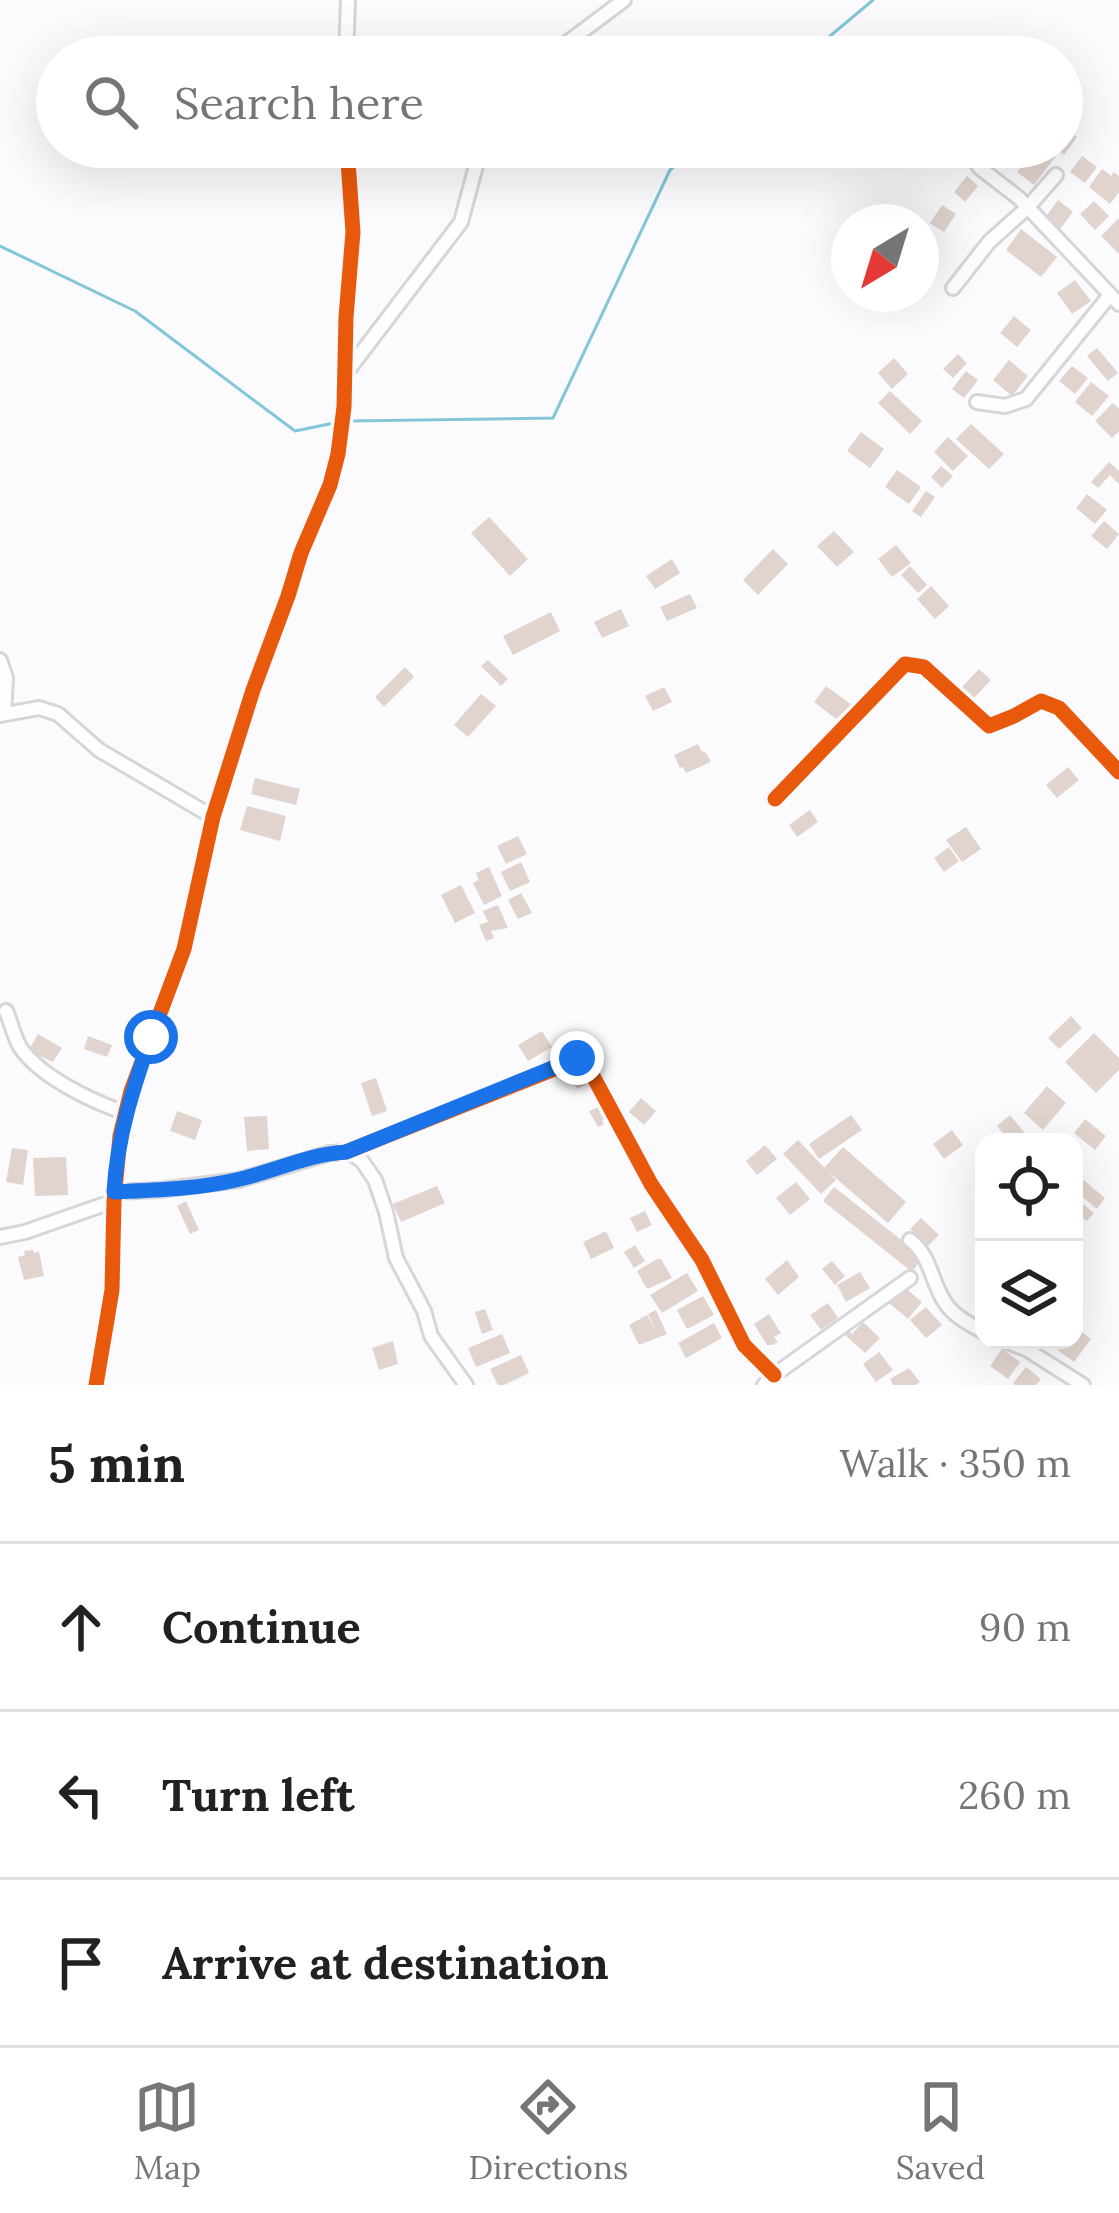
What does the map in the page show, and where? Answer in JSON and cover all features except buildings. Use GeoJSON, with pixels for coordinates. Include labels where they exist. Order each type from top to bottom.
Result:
{"type":"FeatureCollection","features":[{"type":"Feature","properties":{"kind":"street"},"geometry":{"type":"LineString","coordinates":[[347,36],[348,0]]}},
{"type":"Feature","properties":{"kind":"street"},"geometry":{"type":"LineString","coordinates":[[576,36],[624,0]]}},
{"type":"Feature","properties":{"kind":"street"},"geometry":{"type":"LineString","coordinates":[[96,1385],[112,1290],[114,1196],[126,1112],[184,949],[213,817],[253,690],[338,454],[353,232],[348,168]]}},
{"type":"Feature","properties":{"kind":"street"},"geometry":{"type":"LineString","coordinates":[[345,374],[461,222],[476,168]]}},
{"type":"Feature","properties":{"kind":"street"},"geometry":{"type":"LineString","coordinates":[[977,401],[1005,406],[1026,399],[1114,299],[1007,186],[980,168]]}},
{"type":"Feature","properties":{"kind":"street"},"geometry":{"type":"LineString","coordinates":[[953,288],[988,242],[1057,175]]}},
{"type":"Feature","properties":{"kind":"street"},"geometry":{"type":"LineString","coordinates":[[0,660],[6,678],[2,714],[39,708],[58,714],[98,750],[213,817]]}},
{"type":"Feature","properties":{"kind":"street"},"geometry":{"type":"LineString","coordinates":[[776,799],[904,664],[924,667],[989,726],[1041,701],[1059,708],[1119,772]]}},
{"type":"Feature","properties":{"kind":"street"},"geometry":{"type":"LineString","coordinates":[[6,1011],[20,1048],[50,1075],[98,1104],[126,1112]]}},
{"type":"Feature","properties":{"kind":"street"},"geometry":{"type":"LineString","coordinates":[[0,1237],[25,1232],[114,1196],[239,1180],[346,1152],[569,1060],[582,1061],[593,1076],[652,1184],[702,1260],[744,1345],[769,1380],[910,1278]]}},
{"type":"Feature","properties":{"kind":"street"},"geometry":{"type":"LineString","coordinates":[[346,1152],[362,1161],[375,1180],[396,1258],[431,1336],[466,1385]]}},
{"type":"Feature","properties":{"kind":"street"},"geometry":{"type":"LineString","coordinates":[[910,1240],[921,1249],[947,1306],[975,1327]]}},
{"type":"Feature","properties":{"kind":"street"},"geometry":{"type":"LineString","coordinates":[[1026,1349],[1083,1385]]}},
{"type":"Feature","properties":{"kind":"waterway"},"geometry":{"type":"LineString","coordinates":[[830,36],[873,0]]}},
{"type":"Feature","properties":{"kind":"waterway"},"geometry":{"type":"LineString","coordinates":[[349,421],[553,418],[672,168]]}},
{"type":"Feature","properties":{"kind":"waterway"},"geometry":{"type":"LineString","coordinates":[[0,246],[135,311],[295,431],[339,422]]}},
{"type":"Feature","properties":{"kind":"cycle path"},"geometry":{"type":"LineString","coordinates":[[96,1385],[112,1290],[120,1136],[131,1091],[184,949],[213,817],[253,690],[338,454],[353,232],[348,168]]}},
{"type":"Feature","properties":{"kind":"cycle path"},"geometry":{"type":"LineString","coordinates":[[775,799],[905,664],[924,667],[989,726],[1041,701],[1059,708],[1119,772]]}},
{"type":"Feature","properties":{"kind":"cycle path"},"geometry":{"type":"LineString","coordinates":[[346,1152],[569,1060],[582,1061],[651,1184],[702,1260],[744,1345],[774,1375]]}},
{"type":"Feature","properties":{"kind":"route"},"geometry":{"type":"LineString","coordinates":[[151,1037],[120,1136],[114,1192],[239,1180],[346,1152],[577,1058]]}}]}
